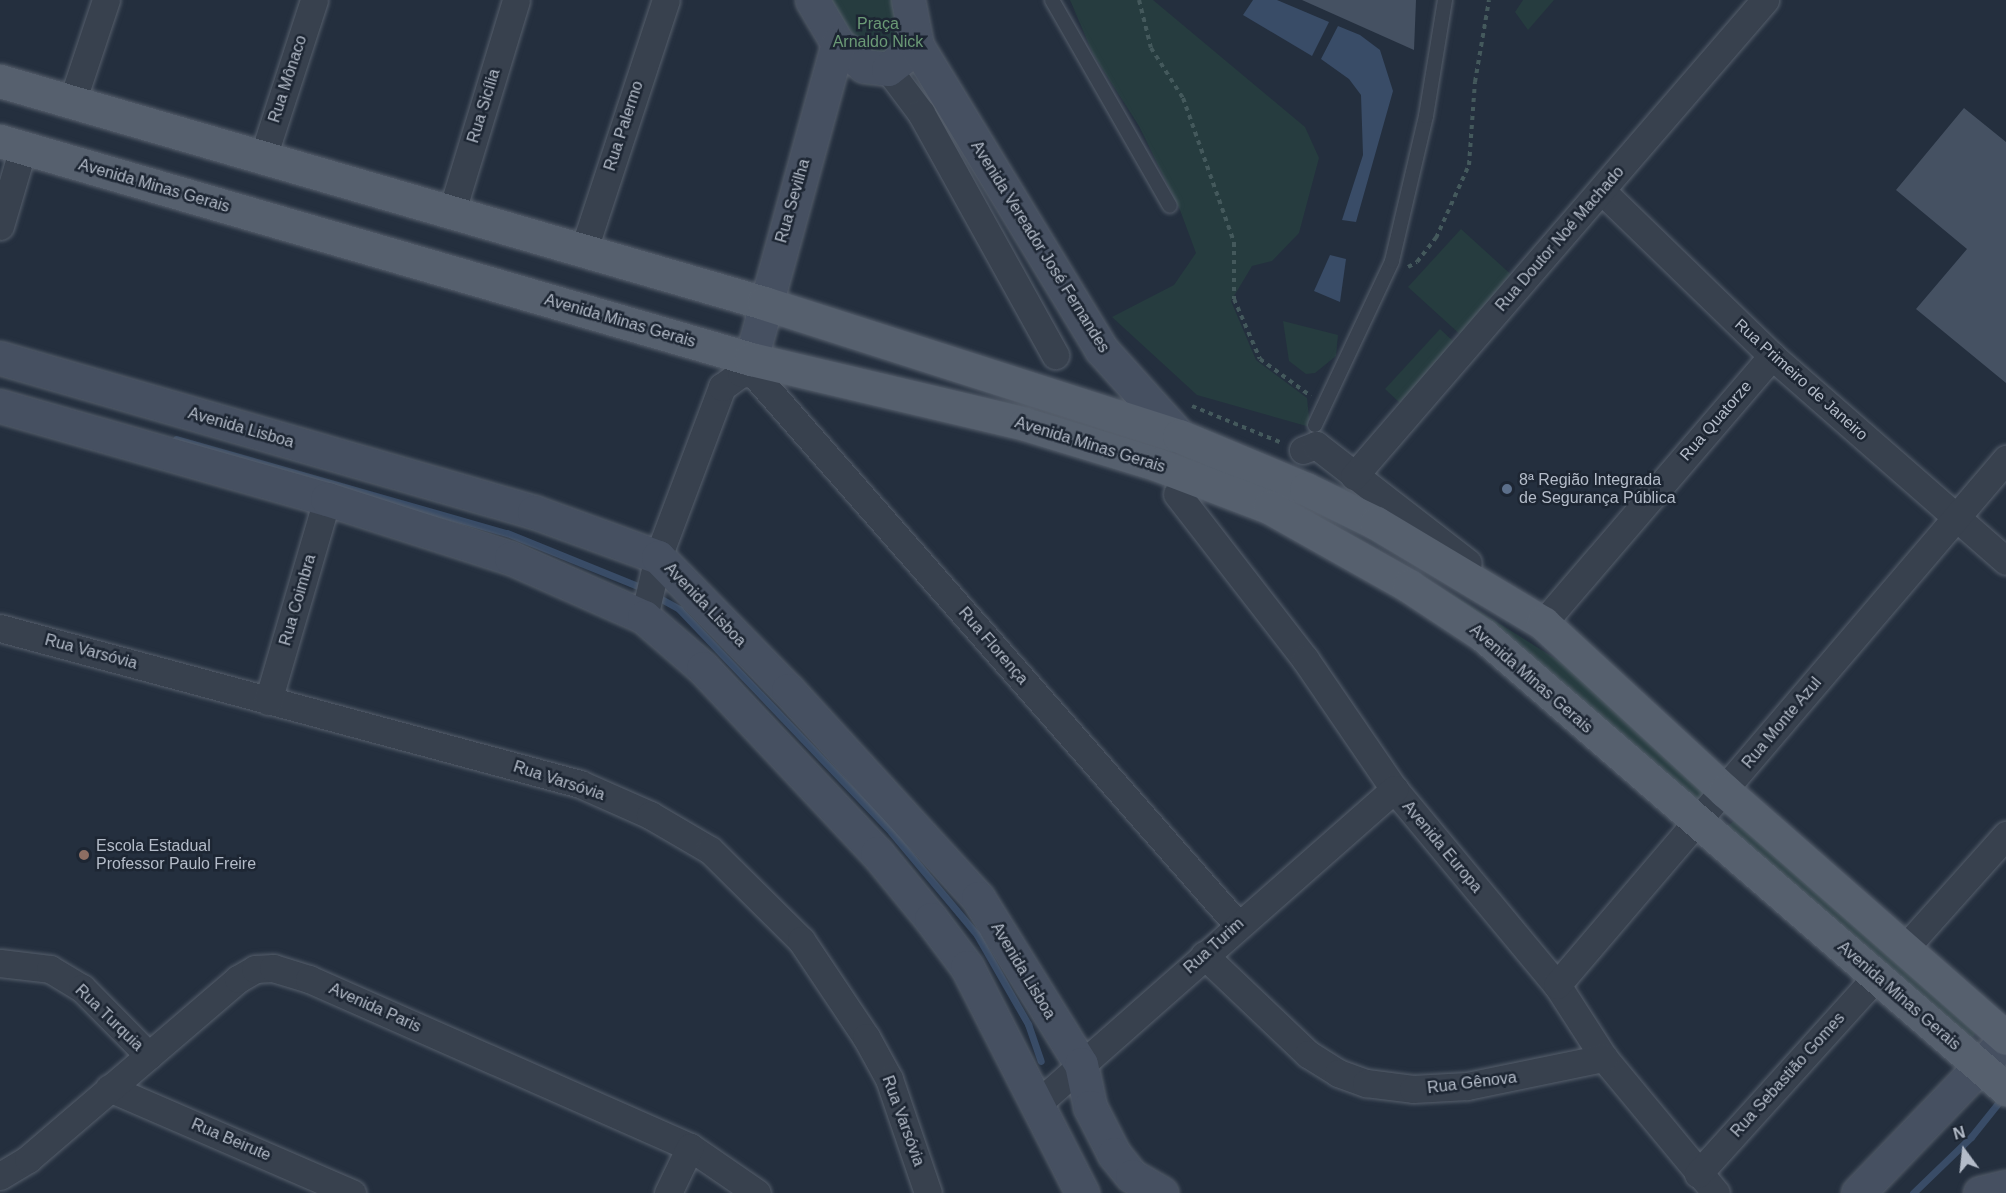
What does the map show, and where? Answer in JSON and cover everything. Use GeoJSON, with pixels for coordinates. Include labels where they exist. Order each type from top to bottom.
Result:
{"type":"FeatureCollection","features":[{"type":"Feature","properties":{"kind":"main road"},"geometry":{"type":"LineString","coordinates":[[0,81],[764,303],[1179,436],[1376,523],[1537,619],[1725,791],[2006,1039]]}},
{"type":"Feature","properties":{"kind":"main road","name":"Avenida Minas Gerais"},"geometry":{"type":"LineString","coordinates":[[11,145],[749,366],[1025,424],[1156,464],[1269,507],[1409,586],[1483,635],[1696,823],[1981,1065],[2006,1089]]}},
{"type":"Feature","properties":{"kind":"street"},"geometry":{"type":"LineString","coordinates":[[72,102],[106,0]]}},
{"type":"Feature","properties":{"kind":"street","name":"Rua Mônaco"},"geometry":{"type":"LineString","coordinates":[[263,157],[314,0]]}},
{"type":"Feature","properties":{"kind":"street","name":"Rua Sicília"},"geometry":{"type":"LineString","coordinates":[[452,211],[516,0]]}},
{"type":"Feature","properties":{"kind":"street","name":"Rua Palermo"},"geometry":{"type":"LineString","coordinates":[[583,252],[666,0]]}},
{"type":"Feature","properties":{"kind":"street"},"geometry":{"type":"LineString","coordinates":[[812,0],[838,44],[864,66],[888,69],[917,46]]}},
{"type":"Feature","properties":{"kind":"street","name":"Avenida Vereador José Fernandes"},"geometry":{"type":"LineString","coordinates":[[908,0],[917,46],[1101,349],[1179,436]]}},
{"type":"Feature","properties":{"kind":"street","name":"Rua Doutor Noé Machado"},"geometry":{"type":"LineString","coordinates":[[1354,476],[1765,0]]}},
{"type":"Feature","properties":{"kind":"street","name":"Rua Sevilha"},"geometry":{"type":"LineString","coordinates":[[749,366],[764,303],[838,44]]}},
{"type":"Feature","properties":{"kind":"street"},"geometry":{"type":"LineString","coordinates":[[888,69],[921,113],[1055,355]]}},
{"type":"Feature","properties":{"kind":"street"},"geometry":{"type":"LineString","coordinates":[[0,226],[11,145]]}},
{"type":"Feature","properties":{"kind":"street","name":"Rua Primeiro de Janeiro"},"geometry":{"type":"LineString","coordinates":[[1602,191],[1772,356],[2006,561]]}},
{"type":"Feature","properties":{"kind":"street","name":"Rua Quatorze"},"geometry":{"type":"LineString","coordinates":[[1537,619],[1772,356]]}},
{"type":"Feature","properties":{"kind":"street","name":"Avenida Lisboa"},"geometry":{"type":"LineString","coordinates":[[0,358],[534,512],[658,557],[796,699],[978,898],[1081,1064],[1090,1107],[1114,1154],[1126,1185],[1161,1193]]}},
{"type":"Feature","properties":{"kind":"street"},"geometry":{"type":"LineString","coordinates":[[644,617],[658,557],[722,387],[749,366]]}},
{"type":"Feature","properties":{"kind":"street","name":"Rua Florença"},"geometry":{"type":"LineString","coordinates":[[749,366],[1237,924]]}},
{"type":"Feature","properties":{"kind":"street"},"geometry":{"type":"LineString","coordinates":[[0,406],[327,498],[511,558],[644,617],[703,668],[877,854],[931,919],[967,967],[1082,1193]]}},
{"type":"Feature","properties":{"kind":"street"},"geometry":{"type":"LineString","coordinates":[[1315,431],[1354,476],[1537,619]]}},
{"type":"Feature","properties":{"kind":"street","name":"Rua Monte Azul"},"geometry":{"type":"LineString","coordinates":[[1557,985],[1725,791],[2006,459]]}},
{"type":"Feature","properties":{"kind":"street","name":"Avenida Europa"},"geometry":{"type":"LineString","coordinates":[[1177,494],[1305,659],[1394,789],[1557,985],[1604,1058],[1707,1184]]}},
{"type":"Feature","properties":{"kind":"street","name":"Rua Coimbra"},"geometry":{"type":"LineString","coordinates":[[268,700],[327,498]]}},
{"type":"Feature","properties":{"kind":"street","name":"Rua Varsóvia"},"geometry":{"type":"LineString","coordinates":[[0,628],[580,784],[650,815],[710,850],[801,940],[866,1037],[889,1079],[928,1193]]}},
{"type":"Feature","properties":{"kind":"street","name":"Rua Turim"},"geometry":{"type":"LineString","coordinates":[[1036,1105],[1237,924],[1394,789]]}},
{"type":"Feature","properties":{"kind":"street"},"geometry":{"type":"LineString","coordinates":[[1905,948],[2006,835]]}},
{"type":"Feature","properties":{"kind":"street","name":"Rua Gênova"},"geometry":{"type":"LineString","coordinates":[[1204,955],[1308,1054],[1338,1072],[1366,1083],[1413,1089],[1467,1086],[1604,1058]]}},
{"type":"Feature","properties":{"kind":"street","name":"Rua Turquia"},"geometry":{"type":"LineString","coordinates":[[0,963],[50,969],[82,988],[149,1056]]}},
{"type":"Feature","properties":{"kind":"street","name":"Avenida Paris"},"geometry":{"type":"LineString","coordinates":[[0,1176],[28,1159],[245,974],[273,968],[309,979],[690,1147],[756,1193]]}},
{"type":"Feature","properties":{"kind":"street","name":"Rua Sebastião Gomes"},"geometry":{"type":"LineString","coordinates":[[1707,1184],[1877,976]]}},
{"type":"Feature","properties":{"kind":"street"},"geometry":{"type":"LineString","coordinates":[[1858,1193],[2006,1039]]}},
{"type":"Feature","properties":{"kind":"street","name":"Rua Beirute"},"geometry":{"type":"LineString","coordinates":[[110,1088],[352,1193]]}},
{"type":"Feature","properties":{"kind":"street"},"geometry":{"type":"LineString","coordinates":[[668,1193],[690,1147]]}},
{"type":"Feature","properties":{"kind":"street","name":"Avenida Paris"},"geometry":{"type":"LineString","coordinates":[[9,1193],[28,1159]]}},
{"type":"Feature","properties":{"kind":"street"},"geometry":{"type":"LineString","coordinates":[[1980,1193],[2006,1187]]}},
{"type":"Feature","properties":{"kind":"lane"},"geometry":{"type":"LineString","coordinates":[[1052,0],[1170,206]]}},
{"type":"Feature","properties":{"kind":"lane"},"geometry":{"type":"LineString","coordinates":[[1315,431],[1392,261],[1426,116],[1445,0]]}},
{"type":"Feature","properties":{"kind":"path"},"geometry":{"type":"LineString","coordinates":[[1139,0],[1151,48],[1183,98],[1234,242],[1234,299],[1260,358],[1291,385],[1315,431]]}},
{"type":"Feature","properties":{"kind":"path"},"geometry":{"type":"LineString","coordinates":[[1383,280],[1417,262],[1436,238],[1469,165],[1475,82],[1489,0]]}},
{"type":"Feature","properties":{"kind":"path"},"geometry":{"type":"LineString","coordinates":[[1184,400],[1225,422],[1315,431]]}},
{"type":"Feature","properties":{"kind":"green space","name":"Praça Arnaldo Nick"},"geometry":{"type":"Polygon","coordinates":[[[812,0],[908,0],[917,46],[888,69],[812,0]]]}},
{"type":"Feature","properties":{"kind":"green space"},"geometry":{"type":"Polygon","coordinates":[[[1070,0],[1153,0],[1305,127],[1319,158],[1299,233],[1272,261],[1252,266],[1231,301],[1256,360],[1307,398],[1310,427],[1197,395],[1112,317],[1174,285],[1196,253],[1180,210],[1139,126],[1093,54],[1070,0]]]}},
{"type":"Feature","properties":{"kind":"green space"},"geometry":{"type":"Polygon","coordinates":[[[1523,0],[1554,0],[1528,30],[1515,12],[1523,0]]]}},
{"type":"Feature","properties":{"kind":"green space"},"geometry":{"type":"Polygon","coordinates":[[[1461,229],[1516,279],[1463,337],[1408,287],[1461,229]]]}},
{"type":"Feature","properties":{"kind":"green space"},"geometry":{"type":"Polygon","coordinates":[[[1283,321],[1338,335],[1336,356],[1315,373],[1306,374],[1289,361],[1283,321]]]}},
{"type":"Feature","properties":{"kind":"green space"},"geometry":{"type":"Polygon","coordinates":[[[1440,329],[1455,343],[1400,403],[1385,389],[1440,329]]]}},
{"type":"Feature","properties":{"kind":"green space"},"geometry":{"type":"Polygon","coordinates":[[[1436,584],[1575,671],[1705,794],[1697,802],[1432,586],[1436,584]]]}},
{"type":"Feature","properties":{"kind":"green space"},"geometry":{"type":"Polygon","coordinates":[[[1738,818],[1977,1027],[1974,1036],[1966,1038],[1726,827],[1738,818]]]}},
{"type":"Feature","properties":{"kind":"water"},"geometry":{"type":"Polygon","coordinates":[[[1253,0],[1277,0],[1329,22],[1312,56],[1243,15],[1253,0]]]}},
{"type":"Feature","properties":{"kind":"water"},"geometry":{"type":"Polygon","coordinates":[[[1338,26],[1360,35],[1380,50],[1393,91],[1356,222],[1342,220],[1363,155],[1361,95],[1349,79],[1321,59],[1338,26]]]}},
{"type":"Feature","properties":{"kind":"water"},"geometry":{"type":"Polygon","coordinates":[[[1330,255],[1346,259],[1340,302],[1314,291],[1330,255]]]}},
{"type":"Feature","properties":{"kind":"building"},"geometry":{"type":"Polygon","coordinates":[[[1302,0],[1416,0],[1414,50],[1302,0]]]}},
{"type":"Feature","properties":{"kind":"building"},"geometry":{"type":"Polygon","coordinates":[[[1964,108],[2006,142],[2006,383],[1916,309],[1967,249],[1896,190],[1964,108]]]}},
{"type":"Feature","properties":{"kind":"waterway"},"geometry":{"type":"LineString","coordinates":[[176,439],[507,533],[645,589]]}},
{"type":"Feature","properties":{"kind":"waterway"},"geometry":{"type":"LineString","coordinates":[[654,595],[679,609],[891,832],[977,935],[1028,1024],[1041,1061]]}},
{"type":"Feature","properties":{"kind":"waterway"},"geometry":{"type":"LineString","coordinates":[[1913,1193],[1971,1137],[2003,1097]]}},
{"type":"Feature","properties":{"kind":"place","name":"8ª Região Integrada de Segurança Pública"},"geometry":{"type":"Point","coordinates":[1507,489]}},
{"type":"Feature","properties":{"kind":"place","name":"Escola Estadual Professor Paulo Freire"},"geometry":{"type":"Point","coordinates":[84,855]}}]}
